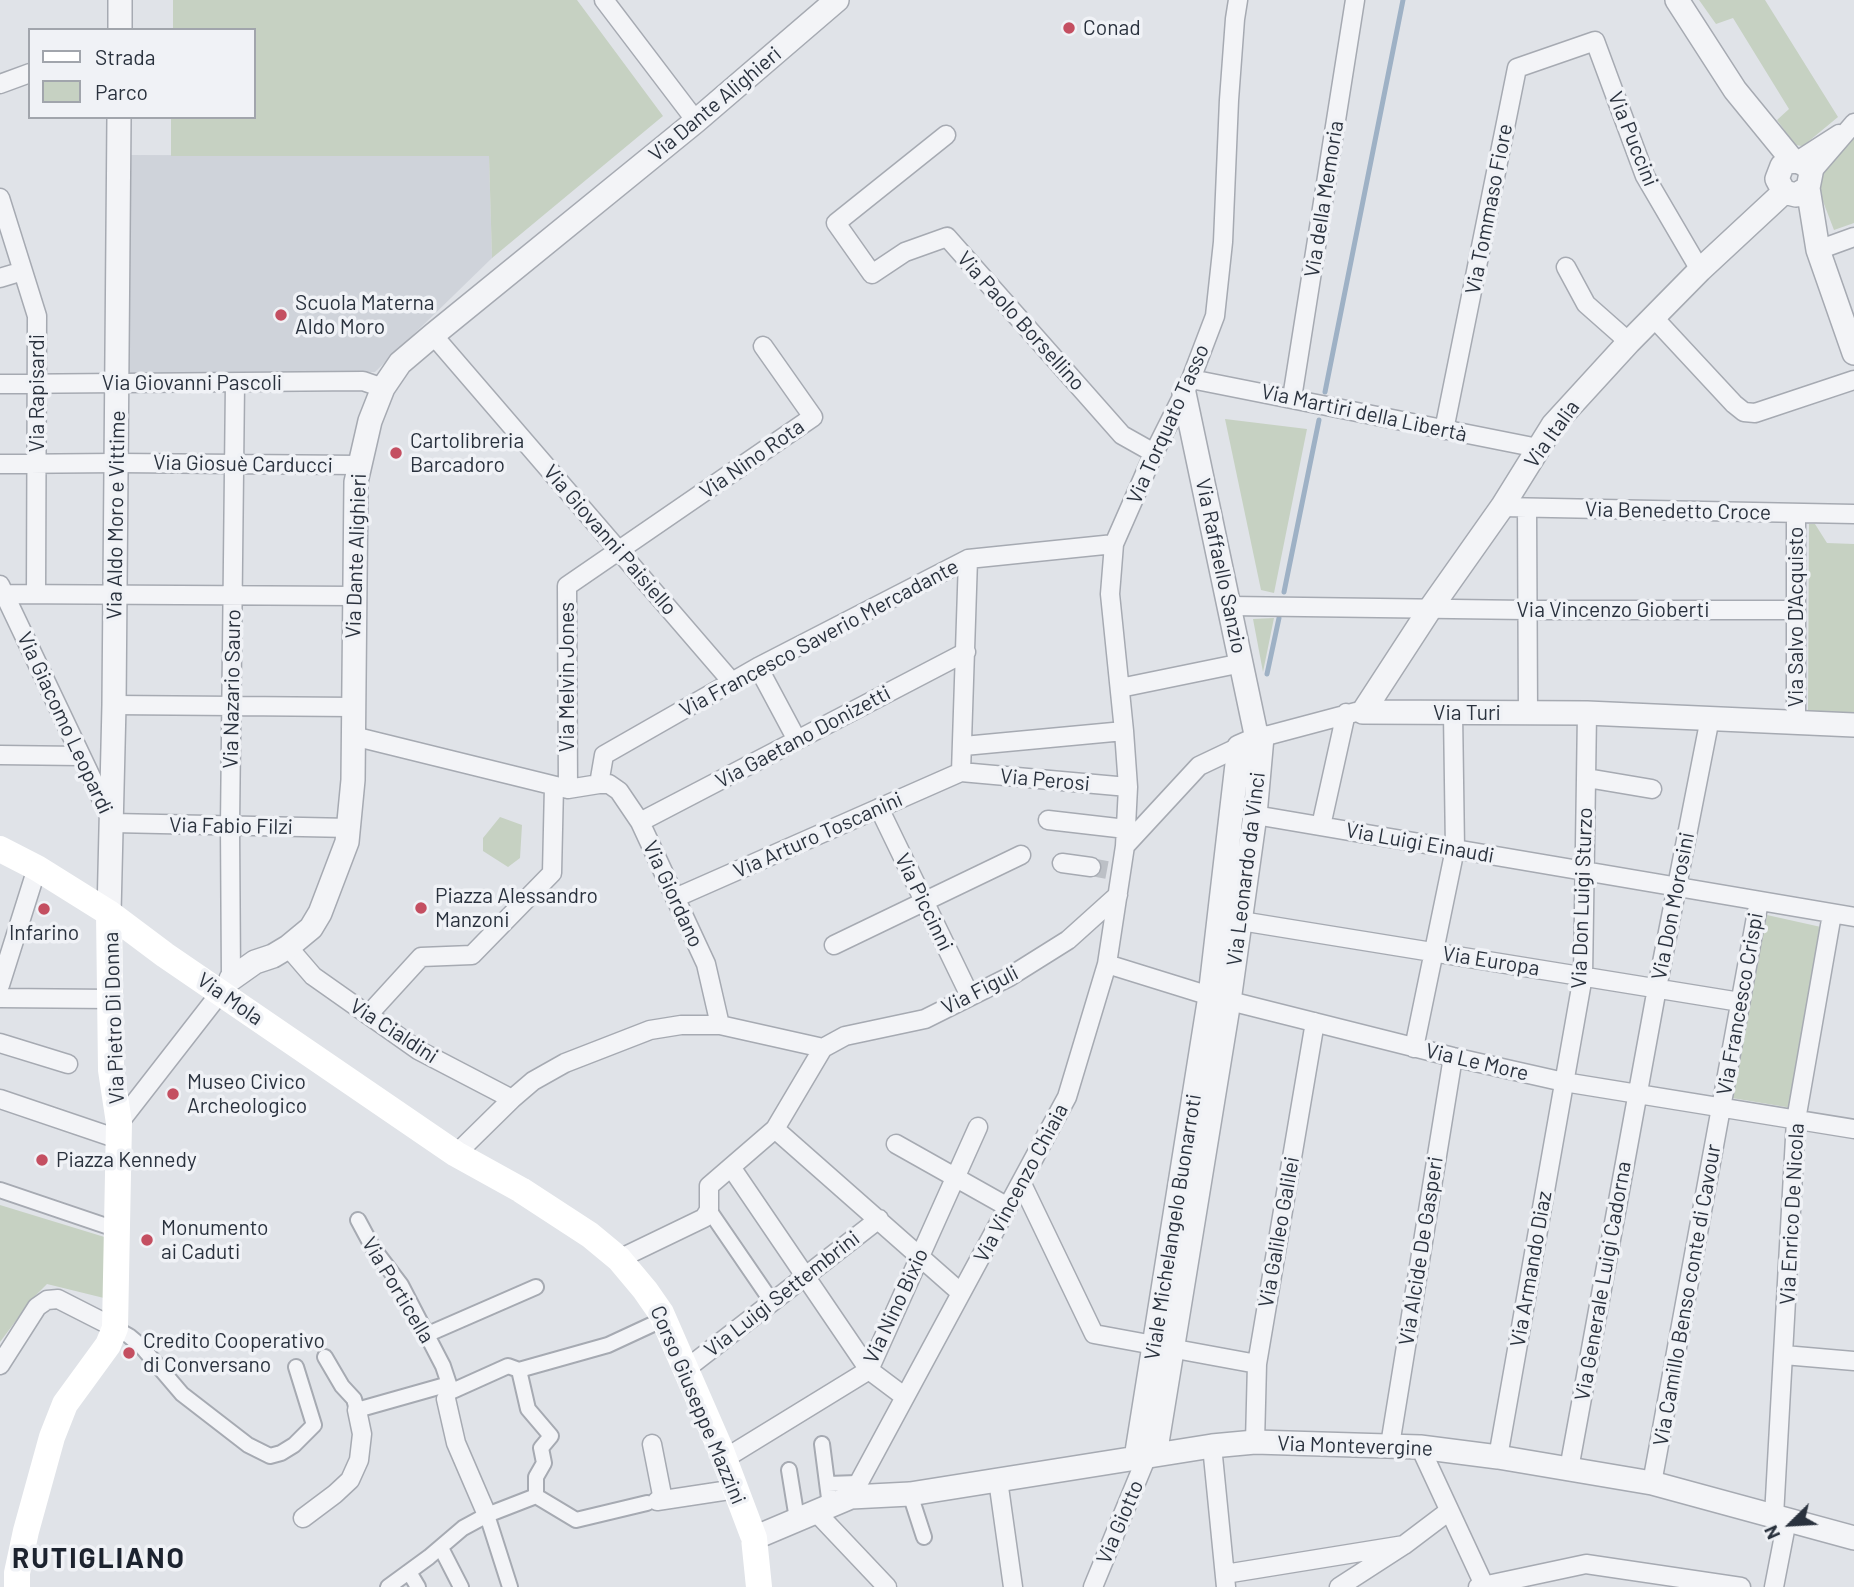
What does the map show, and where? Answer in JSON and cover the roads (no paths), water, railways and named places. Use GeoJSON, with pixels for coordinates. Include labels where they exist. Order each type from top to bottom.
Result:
{"type":"FeatureCollection","features":[{"type":"Feature","properties":{"kind":"main road","name":"Via Mola"},"geometry":{"type":"LineString","coordinates":[[0,849],[37,868],[227,986],[456,1154]]}},
{"type":"Feature","properties":{"kind":"main road","name":"Via Pietro Di Donna"},"geometry":{"type":"LineString","coordinates":[[109,913],[111,1070],[119,1131],[115,1328]]}},
{"type":"Feature","properties":{"kind":"main road","name":"Corso Giuseppe Mazzini"},"geometry":{"type":"LineString","coordinates":[[456,1154],[521,1190],[590,1235],[619,1259],[645,1290],[664,1319],[736,1489],[754,1538],[759,1587]]}},
{"type":"Feature","properties":{"kind":"main road"},"geometry":{"type":"LineString","coordinates":[[17,1587],[26,1531],[52,1437],[65,1404],[108,1345],[115,1328]]}},
{"type":"Feature","properties":{"kind":"street"},"geometry":{"type":"LineString","coordinates":[[120,0],[120,28]]}},
{"type":"Feature","properties":{"kind":"street"},"geometry":{"type":"LineString","coordinates":[[604,0],[696,121]]}},
{"type":"Feature","properties":{"kind":"street","name":"Via Dante Alighieri"},"geometry":{"type":"LineString","coordinates":[[227,986],[255,962],[288,947],[311,928],[320,913],[350,828],[354,736],[355,503],[359,465],[370,421],[383,388],[400,363],[696,121],[837,0]]}},
{"type":"Feature","properties":{"kind":"street","name":"Via Torquato Tasso"},"geometry":{"type":"LineString","coordinates":[[1126,837],[1128,788],[1110,594],[1114,544],[1187,386],[1215,316],[1223,242],[1229,100],[1238,0]]}},
{"type":"Feature","properties":{"kind":"street","name":"Via della Memoria"},"geometry":{"type":"LineString","coordinates":[[1292,398],[1355,0]]}},
{"type":"Feature","properties":{"kind":"street"},"geometry":{"type":"LineString","coordinates":[[1677,0],[1735,90],[1761,144],[1794,177],[1854,353]]}},
{"type":"Feature","properties":{"kind":"street","name":"Via Puccini"},"geometry":{"type":"LineString","coordinates":[[1595,41],[1645,176],[1700,270]]}},
{"type":"Feature","properties":{"kind":"street","name":"Via Tommaso Fiore"},"geometry":{"type":"LineString","coordinates":[[1444,430],[1517,68],[1595,41]]}},
{"type":"Feature","properties":{"kind":"street"},"geometry":{"type":"LineString","coordinates":[[0,85],[28,74]]}},
{"type":"Feature","properties":{"kind":"street","name":"Via Aldo Moro e Vittime"},"geometry":{"type":"LineString","coordinates":[[109,913],[113,823],[118,384],[118,119]]}},
{"type":"Feature","properties":{"kind":"street","name":"Via Italia"},"geometry":{"type":"LineString","coordinates":[[1354,712],[1502,507],[1553,425],[1700,270],[1849,127]]}},
{"type":"Feature","properties":{"kind":"street","name":"Via Paolo Borsellino"},"geometry":{"type":"LineString","coordinates":[[946,135],[836,223],[873,274],[905,252],[947,237],[1122,435],[1154,453]]}},
{"type":"Feature","properties":{"kind":"street","name":"Via Rapisardi"},"geometry":{"type":"LineString","coordinates":[[0,198],[37,316],[36,593]]}},
{"type":"Feature","properties":{"kind":"street"},"geometry":{"type":"LineString","coordinates":[[1818,250],[1854,237]]}},
{"type":"Feature","properties":{"kind":"street"},"geometry":{"type":"LineString","coordinates":[[1566,267],[1586,304],[1629,342]]}},
{"type":"Feature","properties":{"kind":"street"},"geometry":{"type":"LineString","coordinates":[[0,278],[23,271]]}},
{"type":"Feature","properties":{"kind":"street"},"geometry":{"type":"LineString","coordinates":[[1654,318],[1744,412],[1755,413],[1854,380]]}},
{"type":"Feature","properties":{"kind":"street","name":"Via Giovanni Paisiello"},"geometry":{"type":"LineString","coordinates":[[433,335],[732,682]]}},
{"type":"Feature","properties":{"kind":"street","name":"Via Nino Rota"},"geometry":{"type":"LineString","coordinates":[[620,551],[813,417],[763,346]]}},
{"type":"Feature","properties":{"kind":"street","name":"Via Giovanni Pascoli"},"geometry":{"type":"LineString","coordinates":[[0,384],[363,382],[383,388]]}},
{"type":"Feature","properties":{"kind":"street","name":"Via Nazario Sauro"},"geometry":{"type":"LineString","coordinates":[[227,986],[234,383]]}},
{"type":"Feature","properties":{"kind":"street","name":"Via Martiri della Libertà"},"geometry":{"type":"LineString","coordinates":[[1187,386],[1292,398],[1538,448]]}},
{"type":"Feature","properties":{"kind":"street","name":"Via Raffaello Sanzio"},"geometry":{"type":"LineString","coordinates":[[1187,386],[1242,663],[1252,741]]}},
{"type":"Feature","properties":{"kind":"street","name":"Via Giosuè Carducci"},"geometry":{"type":"LineString","coordinates":[[0,464],[359,465]]}},
{"type":"Feature","properties":{"kind":"street","name":"Via Benedetto Croce"},"geometry":{"type":"LineString","coordinates":[[1502,507],[1854,514]]}},
{"type":"Feature","properties":{"kind":"street"},"geometry":{"type":"LineString","coordinates":[[1527,509],[1528,713]]}},
{"type":"Feature","properties":{"kind":"street","name":"Via Salvo D'Acquisto"},"geometry":{"type":"LineString","coordinates":[[1796,513],[1796,722]]}},
{"type":"Feature","properties":{"kind":"street","name":"Via Francesco Saverio Mercadante"},"geometry":{"type":"LineString","coordinates":[[599,784],[604,755],[758,667],[968,559],[1114,544]]}},
{"type":"Feature","properties":{"kind":"street","name":"Via Melvin Jones"},"geometry":{"type":"LineString","coordinates":[[561,787],[567,586],[620,551]]}},
{"type":"Feature","properties":{"kind":"street"},"geometry":{"type":"LineString","coordinates":[[961,772],[964,746],[968,559]]}},
{"type":"Feature","properties":{"kind":"street"},"geometry":{"type":"LineString","coordinates":[[2,589],[36,593],[354,596]]}},
{"type":"Feature","properties":{"kind":"street","name":"Via Giacomo Leopardi"},"geometry":{"type":"LineString","coordinates":[[2,589],[113,823]]}},
{"type":"Feature","properties":{"kind":"street","name":"Via Vincenzo Gioberti"},"geometry":{"type":"LineString","coordinates":[[1230,606],[1796,610]]}},
{"type":"Feature","properties":{"kind":"street","name":"Via Gaetano Donizetti"},"geometry":{"type":"LineString","coordinates":[[640,822],[966,652]]}},
{"type":"Feature","properties":{"kind":"street"},"geometry":{"type":"LineString","coordinates":[[1120,688],[1242,663]]}},
{"type":"Feature","properties":{"kind":"street"},"geometry":{"type":"LineString","coordinates":[[758,667],[797,740]]}},
{"type":"Feature","properties":{"kind":"street"},"geometry":{"type":"LineString","coordinates":[[114,705],[353,707]]}},
{"type":"Feature","properties":{"kind":"street"},"geometry":{"type":"LineString","coordinates":[[1321,826],[1354,712]]}},
{"type":"Feature","properties":{"kind":"street","name":"Via Turi"},"geometry":{"type":"LineString","coordinates":[[1126,837],[1199,766],[1252,741],[1354,712],[1587,713],[1854,724]]}},
{"type":"Feature","properties":{"kind":"street"},"geometry":{"type":"LineString","coordinates":[[1414,1048],[1454,849],[1454,713]]}},
{"type":"Feature","properties":{"kind":"street","name":"Via Don Luigi Sturzo"},"geometry":{"type":"LineString","coordinates":[[1564,1082],[1583,976],[1587,713]]}},
{"type":"Feature","properties":{"kind":"street","name":"Via Don Morosini"},"geometry":{"type":"LineString","coordinates":[[1637,1093],[1710,718]]}},
{"type":"Feature","properties":{"kind":"street"},"geometry":{"type":"LineString","coordinates":[[964,746],[1124,731]]}},
{"type":"Feature","properties":{"kind":"street"},"geometry":{"type":"LineString","coordinates":[[354,736],[561,787],[599,784]]}},
{"type":"Feature","properties":{"kind":"street"},"geometry":{"type":"LineString","coordinates":[[1219,999],[1252,741]]}},
{"type":"Feature","properties":{"kind":"street","name":"Via Leonardo da Vinci"},"geometry":{"type":"LineString","coordinates":[[1219,999],[1241,921],[1255,815],[1252,741]]}},
{"type":"Feature","properties":{"kind":"street"},"geometry":{"type":"LineString","coordinates":[[0,755],[81,756]]}},
{"type":"Feature","properties":{"kind":"street","name":"Via Perosi"},"geometry":{"type":"LineString","coordinates":[[961,772],[1128,788]]}},
{"type":"Feature","properties":{"kind":"street","name":"Via Arturo Toscanini"},"geometry":{"type":"LineString","coordinates":[[675,898],[961,772]]}},
{"type":"Feature","properties":{"kind":"street"},"geometry":{"type":"LineString","coordinates":[[1587,778],[1652,789]]}},
{"type":"Feature","properties":{"kind":"street","name":"Via Giordano"},"geometry":{"type":"LineString","coordinates":[[599,784],[609,785],[619,791],[640,822],[706,964],[720,1025]]}},
{"type":"Feature","properties":{"kind":"street"},"geometry":{"type":"LineString","coordinates":[[369,1015],[421,957],[472,955],[552,873],[561,787]]}},
{"type":"Feature","properties":{"kind":"street","name":"Via Piccinni"},"geometry":{"type":"LineString","coordinates":[[879,808],[970,996]]}},
{"type":"Feature","properties":{"kind":"street","name":"Via Luigi Einaudi"},"geometry":{"type":"LineString","coordinates":[[1255,815],[1854,917]]}},
{"type":"Feature","properties":{"kind":"street"},"geometry":{"type":"LineString","coordinates":[[1048,820],[1126,837]]}},
{"type":"Feature","properties":{"kind":"street","name":"Via Fabio Filzi"},"geometry":{"type":"LineString","coordinates":[[113,823],[350,828]]}},
{"type":"Feature","properties":{"kind":"street","name":"Via Vincenzo Chiaia"},"geometry":{"type":"LineString","coordinates":[[830,1500],[905,1396],[1067,1097],[1107,964],[1118,895],[1107,870],[1126,837]]}},
{"type":"Feature","properties":{"kind":"street"},"geometry":{"type":"LineString","coordinates":[[834,945],[1021,855]]}},
{"type":"Feature","properties":{"kind":"street"},"geometry":{"type":"LineString","coordinates":[[1062,863],[1107,870]]}},
{"type":"Feature","properties":{"kind":"street"},"geometry":{"type":"LineString","coordinates":[[0,985],[37,868]]}},
{"type":"Feature","properties":{"kind":"street","name":"Via Figuli"},"geometry":{"type":"LineString","coordinates":[[823,1048],[845,1036],[925,1018],[1009,977],[1068,940],[1118,895]]}},
{"type":"Feature","properties":{"kind":"street","name":"Via Francesco Crispi"},"geometry":{"type":"LineString","coordinates":[[1721,1106],[1759,901]]}},
{"type":"Feature","properties":{"kind":"street","name":"Via Enrico De Nicola"},"geometry":{"type":"LineString","coordinates":[[1774,1587],[1781,1518],[1784,1355],[1796,1119],[1832,914]]}},
{"type":"Feature","properties":{"kind":"street","name":"Via Europa"},"geometry":{"type":"LineString","coordinates":[[1241,921],[1740,1002]]}},
{"type":"Feature","properties":{"kind":"street","name":"Via Cialdini"},"geometry":{"type":"LineString","coordinates":[[288,947],[313,976],[418,1050],[512,1099]]}},
{"type":"Feature","properties":{"kind":"street","name":"Via Le More"},"geometry":{"type":"LineString","coordinates":[[1107,964],[1219,999],[1564,1082],[1854,1129]]}},
{"type":"Feature","properties":{"kind":"street"},"geometry":{"type":"LineString","coordinates":[[0,1099],[119,1131],[227,986]]}},
{"type":"Feature","properties":{"kind":"street"},"geometry":{"type":"LineString","coordinates":[[0,998],[111,999]]}},
{"type":"Feature","properties":{"kind":"street","name":"Viale Michelangelo Buonarroti"},"geometry":{"type":"LineString","coordinates":[[1146,1457],[1219,999]]}},
{"type":"Feature","properties":{"kind":"street","name":"Via Galileo Galilei"},"geometry":{"type":"LineString","coordinates":[[1255,1442],[1257,1364],[1315,1022]]}},
{"type":"Feature","properties":{"kind":"street"},"geometry":{"type":"LineString","coordinates":[[456,1154],[533,1081],[565,1063],[638,1034],[681,1025],[720,1025],[823,1048],[775,1129],[709,1186],[709,1210],[704,1218],[619,1259]]}},
{"type":"Feature","properties":{"kind":"street"},"geometry":{"type":"LineString","coordinates":[[0,1043],[68,1065]]}},
{"type":"Feature","properties":{"kind":"street","name":"Via Alcide De Gasperi"},"geometry":{"type":"LineString","coordinates":[[1390,1446],[1453,1057]]}},
{"type":"Feature","properties":{"kind":"street","name":"Via Armando Diaz"},"geometry":{"type":"LineString","coordinates":[[1497,1457],[1564,1082]]}},
{"type":"Feature","properties":{"kind":"street","name":"Via Generale Luigi Cadorna"},"geometry":{"type":"LineString","coordinates":[[1569,1469],[1637,1093]]}},
{"type":"Feature","properties":{"kind":"street","name":"Via Camillo Benso conte di Cavour"},"geometry":{"type":"LineString","coordinates":[[1652,1483],[1721,1106]]}},
{"type":"Feature","properties":{"kind":"street","name":"Via Nino Bixio"},"geometry":{"type":"LineString","coordinates":[[724,1459],[869,1370],[978,1127]]}},
{"type":"Feature","properties":{"kind":"street"},"geometry":{"type":"LineString","coordinates":[[775,1129],[961,1293]]}},
{"type":"Feature","properties":{"kind":"street"},"geometry":{"type":"LineString","coordinates":[[896,1144],[1008,1207]]}},
{"type":"Feature","properties":{"kind":"street"},"geometry":{"type":"LineString","coordinates":[[731,1167],[869,1370],[905,1396]]}},
{"type":"Feature","properties":{"kind":"street"},"geometry":{"type":"LineString","coordinates":[[1021,1182],[1094,1334],[1257,1364]]}},
{"type":"Feature","properties":{"kind":"street"},"geometry":{"type":"LineString","coordinates":[[0,1190],[118,1230]]}},
{"type":"Feature","properties":{"kind":"street"},"geometry":{"type":"LineString","coordinates":[[709,1210],[772,1302]]}},
{"type":"Feature","properties":{"kind":"street","name":"Via Luigi Settembrini"},"geometry":{"type":"LineString","coordinates":[[686,1369],[878,1219]]}},
{"type":"Feature","properties":{"kind":"street","name":"Via Porticella"},"geometry":{"type":"LineString","coordinates":[[358,1220],[373,1248],[401,1285],[426,1335],[448,1392]]}},
{"type":"Feature","properties":{"kind":"street"},"geometry":{"type":"LineString","coordinates":[[426,1335],[536,1287]]}},
{"type":"Feature","properties":{"kind":"street"},"geometry":{"type":"LineString","coordinates":[[0,1366],[37,1307],[47,1300],[58,1299],[115,1328],[141,1346],[190,1401],[248,1445],[270,1456],[294,1445],[314,1425],[296,1367]]}},
{"type":"Feature","properties":{"kind":"street"},"geometry":{"type":"LineString","coordinates":[[357,1409],[448,1392],[508,1366],[519,1370],[608,1345],[664,1319]]}},
{"type":"Feature","properties":{"kind":"street"},"geometry":{"type":"LineString","coordinates":[[1784,1355],[1854,1361]]}},
{"type":"Feature","properties":{"kind":"street"},"geometry":{"type":"LineString","coordinates":[[303,1518],[350,1480],[359,1460],[362,1434],[354,1399],[342,1386],[326,1357]]}},
{"type":"Feature","properties":{"kind":"street"},"geometry":{"type":"LineString","coordinates":[[519,1370],[528,1409],[551,1436],[541,1448],[544,1463],[536,1477],[536,1496]]}},
{"type":"Feature","properties":{"kind":"street"},"geometry":{"type":"LineString","coordinates":[[448,1392],[456,1443],[487,1515],[510,1587]]}},
{"type":"Feature","properties":{"kind":"street","name":"Via Montevergine"},"geometry":{"type":"LineString","coordinates":[[830,1500],[910,1494],[1212,1446],[1255,1442],[1420,1447],[1652,1483],[1854,1538]]}},
{"type":"Feature","properties":{"kind":"street"},"geometry":{"type":"LineString","coordinates":[[652,1444],[656,1502]]}},
{"type":"Feature","properties":{"kind":"street"},"geometry":{"type":"LineString","coordinates":[[822,1444],[830,1500]]}},
{"type":"Feature","properties":{"kind":"street"},"geometry":{"type":"LineString","coordinates":[[1212,1446],[1225,1581],[1404,1545]]}},
{"type":"Feature","properties":{"kind":"street"},"geometry":{"type":"LineString","coordinates":[[1420,1447],[1482,1586],[1586,1564],[1741,1587]]}},
{"type":"Feature","properties":{"kind":"street","name":"Via Giotto"},"geometry":{"type":"LineString","coordinates":[[1093,1587],[1146,1457]]}},
{"type":"Feature","properties":{"kind":"street"},"geometry":{"type":"LineString","coordinates":[[789,1470],[830,1500],[887,1587]]}},
{"type":"Feature","properties":{"kind":"street"},"geometry":{"type":"LineString","coordinates":[[998,1480],[1013,1587]]}},
{"type":"Feature","properties":{"kind":"street"},"geometry":{"type":"LineString","coordinates":[[536,1496],[576,1520],[656,1502],[736,1489]]}},
{"type":"Feature","properties":{"kind":"street"},"geometry":{"type":"LineString","coordinates":[[910,1494],[924,1537]]}},
{"type":"Feature","properties":{"kind":"street"},"geometry":{"type":"LineString","coordinates":[[390,1586],[463,1528],[487,1515],[536,1496]]}},
{"type":"Feature","properties":{"kind":"street"},"geometry":{"type":"LineString","coordinates":[[754,1538],[830,1500]]}},
{"type":"Feature","properties":{"kind":"street"},"geometry":{"type":"LineString","coordinates":[[1339,1587],[1404,1545],[1449,1511]]}},
{"type":"Feature","properties":{"kind":"street"},"geometry":{"type":"LineString","coordinates":[[441,1548],[461,1587]]}},
{"type":"Feature","properties":{"kind":"street"},"geometry":{"type":"LineString","coordinates":[[409,1572],[418,1587]]}},
{"type":"Feature","properties":{"kind":"waterway"},"geometry":{"type":"LineString","coordinates":[[1325,392],[1403,0]]}},
{"type":"Feature","properties":{"kind":"waterway"},"geometry":{"type":"LineString","coordinates":[[1284,592],[1319,420]]}},
{"type":"Feature","properties":{"kind":"waterway"},"geometry":{"type":"LineString","coordinates":[[1267,674],[1279,618]]}},
{"type":"Feature","properties":{"kind":"waterway"},"geometry":{"type":"LineString","coordinates":[[1238,858],[1247,773]]}},
{"type":"Feature","properties":{"kind":"tunnel"},"geometry":{"type":"LineString","coordinates":[[1091,867],[1107,870]]}},
{"type":"Feature","properties":{"kind":"place","name":"Conad"},"geometry":{"type":"Point","coordinates":[1069,28]}},
{"type":"Feature","properties":{"kind":"place","name":"Scuola Materna Aldo Moro"},"geometry":{"type":"Point","coordinates":[281,315]}},
{"type":"Feature","properties":{"kind":"place","name":"Cartolibreria Barcadoro"},"geometry":{"type":"Point","coordinates":[396,453]}},
{"type":"Feature","properties":{"kind":"place","name":"Piazza Alessandro Manzoni"},"geometry":{"type":"Point","coordinates":[421,908]}},
{"type":"Feature","properties":{"kind":"place","name":"Infarino"},"geometry":{"type":"Point","coordinates":[44,909]}},
{"type":"Feature","properties":{"kind":"place","name":"Museo Civico Archeologico"},"geometry":{"type":"Point","coordinates":[173,1094]}},
{"type":"Feature","properties":{"kind":"place","name":"Piazza Kennedy"},"geometry":{"type":"Point","coordinates":[42,1160]}},
{"type":"Feature","properties":{"kind":"place","name":"Monumento ai Caduti"},"geometry":{"type":"Point","coordinates":[147,1240]}},
{"type":"Feature","properties":{"kind":"place","name":"Credito Cooperativo di Conversano"},"geometry":{"type":"Point","coordinates":[129,1353]}},
{"type":"Feature","properties":{"kind":"district","name":"RUTIGLIANO"},"geometry":{"type":"Point","coordinates":[99,1559]}}]}
